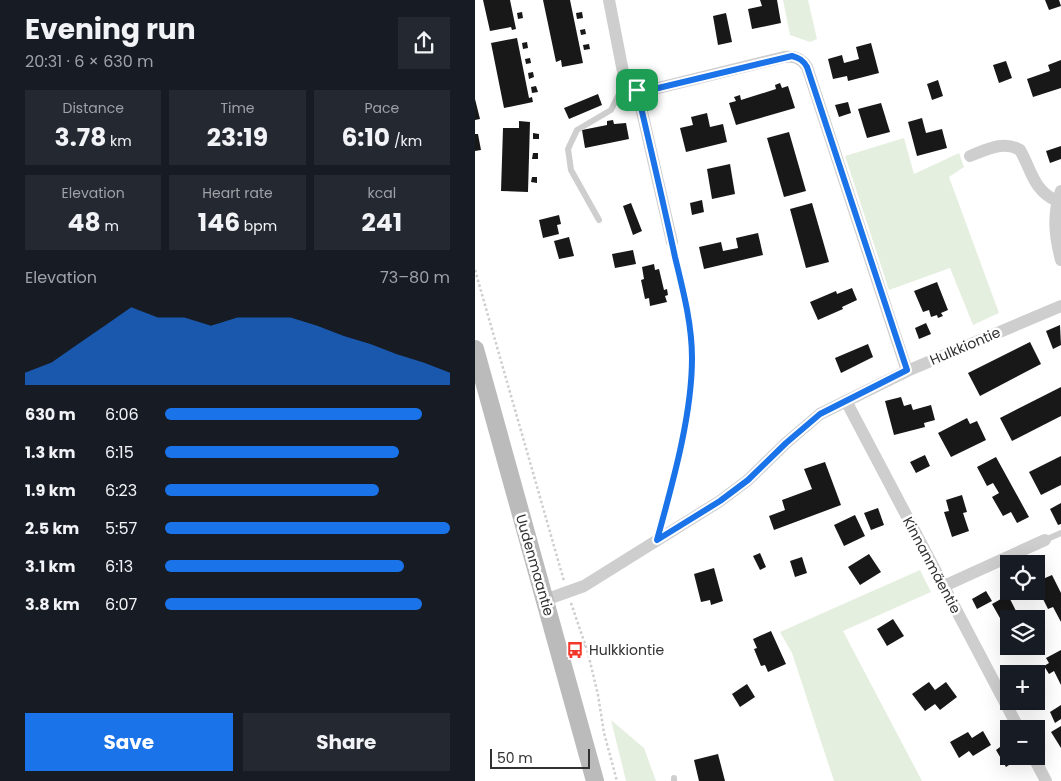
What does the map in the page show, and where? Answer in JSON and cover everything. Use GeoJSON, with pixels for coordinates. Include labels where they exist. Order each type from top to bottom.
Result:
{"type":"FeatureCollection","features":[{"type":"Feature","properties":{"kind":"main road","name":"Uudenmaantie"},"geometry":{"type":"LineString","coordinates":[[475,349],[595,781]]}},
{"type":"Feature","properties":{"kind":"street"},"geometry":{"type":"LineString","coordinates":[[609,0],[624,77],[627,84],[637,90],[650,90],[785,57],[798,58],[803,61],[807,67],[907,370]]}},
{"type":"Feature","properties":{"kind":"street"},"geometry":{"type":"LineString","coordinates":[[637,90],[672,242]]}},
{"type":"Feature","properties":{"kind":"street"},"geometry":{"type":"LineString","coordinates":[[970,156],[1000,146],[1014,146],[1020,150],[1040,190],[1047,196],[1059,196],[1055,223],[1061,260]]}},
{"type":"Feature","properties":{"kind":"street","name":"Hulkkiontie"},"geometry":{"type":"LineString","coordinates":[[545,600],[585,586],[720,501],[748,480],[786,443],[820,414],[907,370],[1061,306]]}},
{"type":"Feature","properties":{"kind":"street","name":"Kinnanmäentie"},"geometry":{"type":"LineString","coordinates":[[846,401],[1014,720]]}},
{"type":"Feature","properties":{"kind":"street"},"geometry":{"type":"LineString","coordinates":[[943,586],[1045,540]]}},
{"type":"Feature","properties":{"kind":"street"},"geometry":{"type":"LineString","coordinates":[[1038,765],[1046,781]]}},
{"type":"Feature","properties":{"kind":"lane"},"geometry":{"type":"LineString","coordinates":[[599,220],[571,170],[568,149],[577,130],[611,110],[621,90],[624,77]]}},
{"type":"Feature","properties":{"kind":"lane"},"geometry":{"type":"LineString","coordinates":[[1045,540],[1061,532]]}},
{"type":"Feature","properties":{"kind":"path"},"geometry":{"type":"LineString","coordinates":[[657,540],[678,458],[687,410],[692,359],[687,310],[672,242]]}},
{"type":"Feature","properties":{"kind":"path"},"geometry":{"type":"LineString","coordinates":[[475,270],[567,593],[585,645],[599,695],[605,733],[617,781]]}},
{"type":"Feature","properties":{"kind":"path"},"geometry":{"type":"LineString","coordinates":[[575,650],[585,645]]}},
{"type":"Feature","properties":{"kind":"green space"},"geometry":{"type":"Polygon","coordinates":[[[783,0],[808,0],[817,39],[810,42],[790,35],[783,0]]]}},
{"type":"Feature","properties":{"kind":"green space"},"geometry":{"type":"Polygon","coordinates":[[[904,138],[914,174],[959,153],[964,167],[949,177],[999,313],[973,325],[950,268],[889,290],[845,156],[904,138]]]}},
{"type":"Feature","properties":{"kind":"green space"},"geometry":{"type":"Polygon","coordinates":[[[920,570],[931,592],[843,631],[922,781],[834,781],[792,653],[780,632],[920,570]]]}},
{"type":"Feature","properties":{"kind":"green space"},"geometry":{"type":"Polygon","coordinates":[[[611,720],[644,748],[656,781],[626,781],[611,720]]]}},
{"type":"Feature","properties":{"kind":"building"},"geometry":{"type":"Polygon","coordinates":[[[483,0],[510,0],[516,29],[512,30],[511,27],[490,31],[483,0]]]}},
{"type":"Feature","properties":{"kind":"building"},"geometry":{"type":"Polygon","coordinates":[[[543,0],[570,0],[583,63],[562,67],[561,60],[556,62],[543,0]]]}},
{"type":"Feature","properties":{"kind":"building"},"geometry":{"type":"Polygon","coordinates":[[[760,0],[777,0],[781,23],[752,29],[748,9],[762,6],[760,0]]]}},
{"type":"Feature","properties":{"kind":"building"},"geometry":{"type":"Polygon","coordinates":[[[1045,0],[1059,0],[1061,6],[1049,10],[1045,0]]]}},
{"type":"Feature","properties":{"kind":"building"},"geometry":{"type":"Polygon","coordinates":[[[522,12],[523,18],[518,19],[517,13],[522,12]]]}},
{"type":"Feature","properties":{"kind":"building"},"geometry":{"type":"Polygon","coordinates":[[[582,12],[583,18],[577,19],[576,13],[582,12]]]}},
{"type":"Feature","properties":{"kind":"building"},"geometry":{"type":"Polygon","coordinates":[[[726,13],[732,42],[718,45],[713,16],[726,13]]]}},
{"type":"Feature","properties":{"kind":"building"},"geometry":{"type":"Polygon","coordinates":[[[585,29],[586,34],[581,35],[580,30],[585,29]]]}},
{"type":"Feature","properties":{"kind":"building"},"geometry":{"type":"Polygon","coordinates":[[[517,38],[529,98],[532,97],[533,102],[504,108],[491,43],[517,38]]]}},
{"type":"Feature","properties":{"kind":"building"},"geometry":{"type":"Polygon","coordinates":[[[527,42],[528,48],[523,49],[522,43],[527,42]]]}},
{"type":"Feature","properties":{"kind":"building"},"geometry":{"type":"Polygon","coordinates":[[[871,43],[879,73],[848,81],[847,76],[833,79],[828,59],[842,55],[844,63],[859,59],[856,47],[871,43]]]}},
{"type":"Feature","properties":{"kind":"building"},"geometry":{"type":"Polygon","coordinates":[[[589,44],[590,49],[584,50],[583,45],[589,44]]]}},
{"type":"Feature","properties":{"kind":"building"},"geometry":{"type":"Polygon","coordinates":[[[530,58],[531,63],[526,64],[525,59],[530,58]]]}},
{"type":"Feature","properties":{"kind":"building"},"geometry":{"type":"Polygon","coordinates":[[[1061,60],[1061,88],[1033,97],[1027,79],[1050,71],[1048,65],[1061,60]]]}},
{"type":"Feature","properties":{"kind":"building"},"geometry":{"type":"Polygon","coordinates":[[[1006,61],[1012,78],[999,83],[993,65],[1006,61]]]}},
{"type":"Feature","properties":{"kind":"building"},"geometry":{"type":"Polygon","coordinates":[[[533,72],[534,77],[529,79],[528,73],[533,72]]]}},
{"type":"Feature","properties":{"kind":"building"},"geometry":{"type":"Polygon","coordinates":[[[938,80],[943,96],[932,100],[927,84],[938,80]]]}},
{"type":"Feature","properties":{"kind":"building"},"geometry":{"type":"Polygon","coordinates":[[[780,83],[782,88],[788,86],[795,108],[736,125],[729,103],[736,101],[734,97],[740,95],[741,100],[776,89],[775,85],[780,83]]]}},
{"type":"Feature","properties":{"kind":"building"},"geometry":{"type":"Polygon","coordinates":[[[536,86],[538,92],[532,93],[531,87],[536,86]]]}},
{"type":"Feature","properties":{"kind":"building"},"geometry":{"type":"Polygon","coordinates":[[[598,94],[602,105],[569,119],[564,108],[598,94]]]}},
{"type":"Feature","properties":{"kind":"building"},"geometry":{"type":"Polygon","coordinates":[[[475,99],[480,119],[475,120],[475,99]]]}},
{"type":"Feature","properties":{"kind":"building"},"geometry":{"type":"Polygon","coordinates":[[[848,102],[851,113],[839,117],[835,105],[848,102]]]}},
{"type":"Feature","properties":{"kind":"building"},"geometry":{"type":"Polygon","coordinates":[[[881,103],[890,132],[867,138],[858,109],[881,103]]]}},
{"type":"Feature","properties":{"kind":"building"},"geometry":{"type":"Polygon","coordinates":[[[707,113],[710,127],[723,124],[727,142],[686,152],[680,128],[693,125],[691,117],[707,113]]]}},
{"type":"Feature","properties":{"kind":"building"},"geometry":{"type":"Polygon","coordinates":[[[922,118],[926,133],[942,129],[947,148],[917,156],[908,122],[922,118]]]}},
{"type":"Feature","properties":{"kind":"building"},"geometry":{"type":"Polygon","coordinates":[[[613,120],[614,124],[626,123],[629,139],[585,148],[582,130],[607,125],[607,121],[613,120]]]}},
{"type":"Feature","properties":{"kind":"building"},"geometry":{"type":"Polygon","coordinates":[[[519,121],[530,122],[528,192],[501,191],[503,128],[519,128],[519,121]]]}},
{"type":"Feature","properties":{"kind":"building"},"geometry":{"type":"Polygon","coordinates":[[[789,132],[806,191],[784,197],[767,138],[789,132]]]}},
{"type":"Feature","properties":{"kind":"building"},"geometry":{"type":"Polygon","coordinates":[[[533,133],[539,134],[539,139],[533,139],[533,133]]]}},
{"type":"Feature","properties":{"kind":"building"},"geometry":{"type":"Polygon","coordinates":[[[475,134],[478,134],[481,150],[475,151],[475,134]]]}},
{"type":"Feature","properties":{"kind":"building"},"geometry":{"type":"Polygon","coordinates":[[[1061,146],[1061,159],[1050,163],[1046,151],[1061,146]]]}},
{"type":"Feature","properties":{"kind":"building"},"geometry":{"type":"Polygon","coordinates":[[[533,153],[538,153],[538,159],[532,159],[533,153]]]}},
{"type":"Feature","properties":{"kind":"building"},"geometry":{"type":"Polygon","coordinates":[[[730,164],[735,194],[712,199],[707,169],[730,164]]]}},
{"type":"Feature","properties":{"kind":"building"},"geometry":{"type":"Polygon","coordinates":[[[532,177],[537,177],[537,183],[531,182],[532,177]]]}},
{"type":"Feature","properties":{"kind":"building"},"geometry":{"type":"Polygon","coordinates":[[[702,200],[704,212],[692,215],[690,203],[702,200]]]}},
{"type":"Feature","properties":{"kind":"building"},"geometry":{"type":"Polygon","coordinates":[[[631,203],[642,231],[633,235],[623,206],[631,203]]]}},
{"type":"Feature","properties":{"kind":"building"},"geometry":{"type":"Polygon","coordinates":[[[812,203],[829,262],[806,268],[790,209],[812,203]]]}},
{"type":"Feature","properties":{"kind":"building"},"geometry":{"type":"Polygon","coordinates":[[[559,215],[561,224],[557,225],[559,234],[543,238],[539,220],[559,215]]]}},
{"type":"Feature","properties":{"kind":"building"},"geometry":{"type":"Polygon","coordinates":[[[758,233],[763,255],[704,269],[699,247],[721,242],[723,251],[738,248],[736,238],[758,233]]]}},
{"type":"Feature","properties":{"kind":"building"},"geometry":{"type":"Polygon","coordinates":[[[569,237],[574,256],[559,259],[554,241],[569,237]]]}},
{"type":"Feature","properties":{"kind":"building"},"geometry":{"type":"Polygon","coordinates":[[[633,250],[636,264],[615,268],[612,254],[633,250]]]}},
{"type":"Feature","properties":{"kind":"building"},"geometry":{"type":"Polygon","coordinates":[[[654,264],[655,270],[659,269],[664,290],[667,289],[668,295],[665,296],[667,302],[650,306],[649,298],[645,299],[641,280],[644,279],[642,267],[654,264]]]}},
{"type":"Feature","properties":{"kind":"building"},"geometry":{"type":"Polygon","coordinates":[[[937,282],[948,310],[941,313],[943,316],[938,318],[937,315],[931,317],[929,310],[923,312],[914,291],[937,282]]]}},
{"type":"Feature","properties":{"kind":"building"},"geometry":{"type":"Polygon","coordinates":[[[852,288],[857,300],[842,307],[843,309],[818,320],[810,302],[836,291],[837,294],[852,288]]]}},
{"type":"Feature","properties":{"kind":"building"},"geometry":{"type":"Polygon","coordinates":[[[926,323],[931,334],[919,339],[915,328],[926,323]]]}},
{"type":"Feature","properties":{"kind":"building"},"geometry":{"type":"Polygon","coordinates":[[[1060,325],[1061,345],[1053,349],[1046,331],[1060,325]]]}},
{"type":"Feature","properties":{"kind":"building"},"geometry":{"type":"Polygon","coordinates":[[[1030,342],[1041,364],[980,396],[968,373],[1030,342]]]}},
{"type":"Feature","properties":{"kind":"building"},"geometry":{"type":"Polygon","coordinates":[[[868,344],[873,357],[841,373],[835,358],[868,344]]]}},
{"type":"Feature","properties":{"kind":"building"},"geometry":{"type":"Polygon","coordinates":[[[1061,387],[1061,416],[1012,441],[1000,418],[1061,387]]]}},
{"type":"Feature","properties":{"kind":"building"},"geometry":{"type":"Polygon","coordinates":[[[901,397],[904,406],[911,404],[913,410],[931,405],[935,420],[924,423],[925,427],[894,435],[885,401],[901,397]]]}},
{"type":"Feature","properties":{"kind":"building"},"geometry":{"type":"Polygon","coordinates":[[[967,418],[970,424],[977,421],[986,440],[951,457],[938,433],[967,418]]]}},
{"type":"Feature","properties":{"kind":"building"},"geometry":{"type":"Polygon","coordinates":[[[925,455],[930,466],[916,473],[910,462],[925,455]]]}},
{"type":"Feature","properties":{"kind":"building"},"geometry":{"type":"Polygon","coordinates":[[[1061,456],[1061,485],[1041,495],[1029,472],[1061,456]]]}},
{"type":"Feature","properties":{"kind":"building"},"geometry":{"type":"Polygon","coordinates":[[[996,457],[1029,517],[1017,523],[1011,512],[1003,516],[992,497],[999,493],[993,483],[987,486],[977,467],[996,457]]]}},
{"type":"Feature","properties":{"kind":"building"},"geometry":{"type":"Polygon","coordinates":[[[825,462],[841,505],[774,530],[769,516],[785,510],[782,500],[812,489],[804,469],[825,462]]]}},
{"type":"Feature","properties":{"kind":"building"},"geometry":{"type":"Polygon","coordinates":[[[962,495],[967,512],[963,513],[969,531],[952,537],[944,512],[949,511],[946,500],[962,495]]]}},
{"type":"Feature","properties":{"kind":"building"},"geometry":{"type":"Polygon","coordinates":[[[1061,503],[1061,524],[1058,525],[1050,509],[1061,503]]]}},
{"type":"Feature","properties":{"kind":"building"},"geometry":{"type":"Polygon","coordinates":[[[878,508],[884,525],[871,530],[864,513],[878,508]]]}},
{"type":"Feature","properties":{"kind":"building"},"geometry":{"type":"Polygon","coordinates":[[[855,515],[865,536],[844,546],[834,525],[855,515]]]}},
{"type":"Feature","properties":{"kind":"building"},"geometry":{"type":"Polygon","coordinates":[[[760,553],[766,567],[760,570],[753,556],[760,553]]]}},
{"type":"Feature","properties":{"kind":"building"},"geometry":{"type":"Polygon","coordinates":[[[869,554],[881,572],[860,585],[848,567],[869,554]]]}},
{"type":"Feature","properties":{"kind":"building"},"geometry":{"type":"Polygon","coordinates":[[[802,557],[807,573],[795,577],[790,561],[802,557]]]}},
{"type":"Feature","properties":{"kind":"building"},"geometry":{"type":"Polygon","coordinates":[[[714,568],[723,601],[711,605],[710,600],[701,602],[694,574],[714,568]]]}},
{"type":"Feature","properties":{"kind":"building"},"geometry":{"type":"Polygon","coordinates":[[[1052,575],[1061,593],[1061,622],[1053,607],[1048,609],[1044,600],[1045,578],[1052,575]]]}},
{"type":"Feature","properties":{"kind":"building"},"geometry":{"type":"Polygon","coordinates":[[[986,591],[992,601],[977,609],[972,599],[986,591]]]}},
{"type":"Feature","properties":{"kind":"building"},"geometry":{"type":"Polygon","coordinates":[[[1000,600],[1010,600],[1016,610],[1000,610],[1000,618],[992,604],[1000,600]]]}},
{"type":"Feature","properties":{"kind":"building"},"geometry":{"type":"Polygon","coordinates":[[[893,619],[904,636],[887,646],[877,629],[893,619]]]}},
{"type":"Feature","properties":{"kind":"building"},"geometry":{"type":"Polygon","coordinates":[[[771,631],[786,664],[768,672],[765,665],[761,666],[754,649],[757,648],[753,639],[771,631]]]}},
{"type":"Feature","properties":{"kind":"building"},"geometry":{"type":"Polygon","coordinates":[[[1061,650],[1061,685],[1054,671],[1049,674],[1045,668],[1049,663],[1046,658],[1061,650]]]}},
{"type":"Feature","properties":{"kind":"building"},"geometry":{"type":"Polygon","coordinates":[[[929,682],[935,690],[946,682],[957,697],[940,710],[935,704],[925,711],[912,694],[929,682]]]}},
{"type":"Feature","properties":{"kind":"building"},"geometry":{"type":"Polygon","coordinates":[[[747,684],[755,697],[740,707],[732,694],[747,684]]]}},
{"type":"Feature","properties":{"kind":"building"},"geometry":{"type":"Polygon","coordinates":[[[1061,705],[1061,719],[1055,723],[1050,712],[1061,705]]]}},
{"type":"Feature","properties":{"kind":"building"},"geometry":{"type":"Polygon","coordinates":[[[1061,726],[1061,748],[1051,732],[1061,726]]]}},
{"type":"Feature","properties":{"kind":"building"},"geometry":{"type":"Polygon","coordinates":[[[983,731],[991,745],[973,756],[969,751],[959,758],[950,742],[968,732],[972,738],[983,731]]]}},
{"type":"Feature","properties":{"kind":"building"},"geometry":{"type":"Polygon","coordinates":[[[1000,747],[1000,757],[996,750],[1000,747]]]}},
{"type":"Feature","properties":{"kind":"building"},"geometry":{"type":"Polygon","coordinates":[[[718,754],[725,781],[699,781],[694,760],[718,754]]]}},
{"type":"Feature","properties":{"kind":"place","name":"Hulkkiontie"},"geometry":{"type":"Point","coordinates":[575,650]}},
{"type":"Feature","properties":{"kind":"route"},"geometry":{"type":"LineString","coordinates":[[792,56],[803,61],[807,67],[907,370],[820,414],[786,443],[748,480],[720,501],[657,540],[674,476],[687,410],[692,359],[691,334],[637,90],[650,90],[785,57],[792,56]]}}]}
